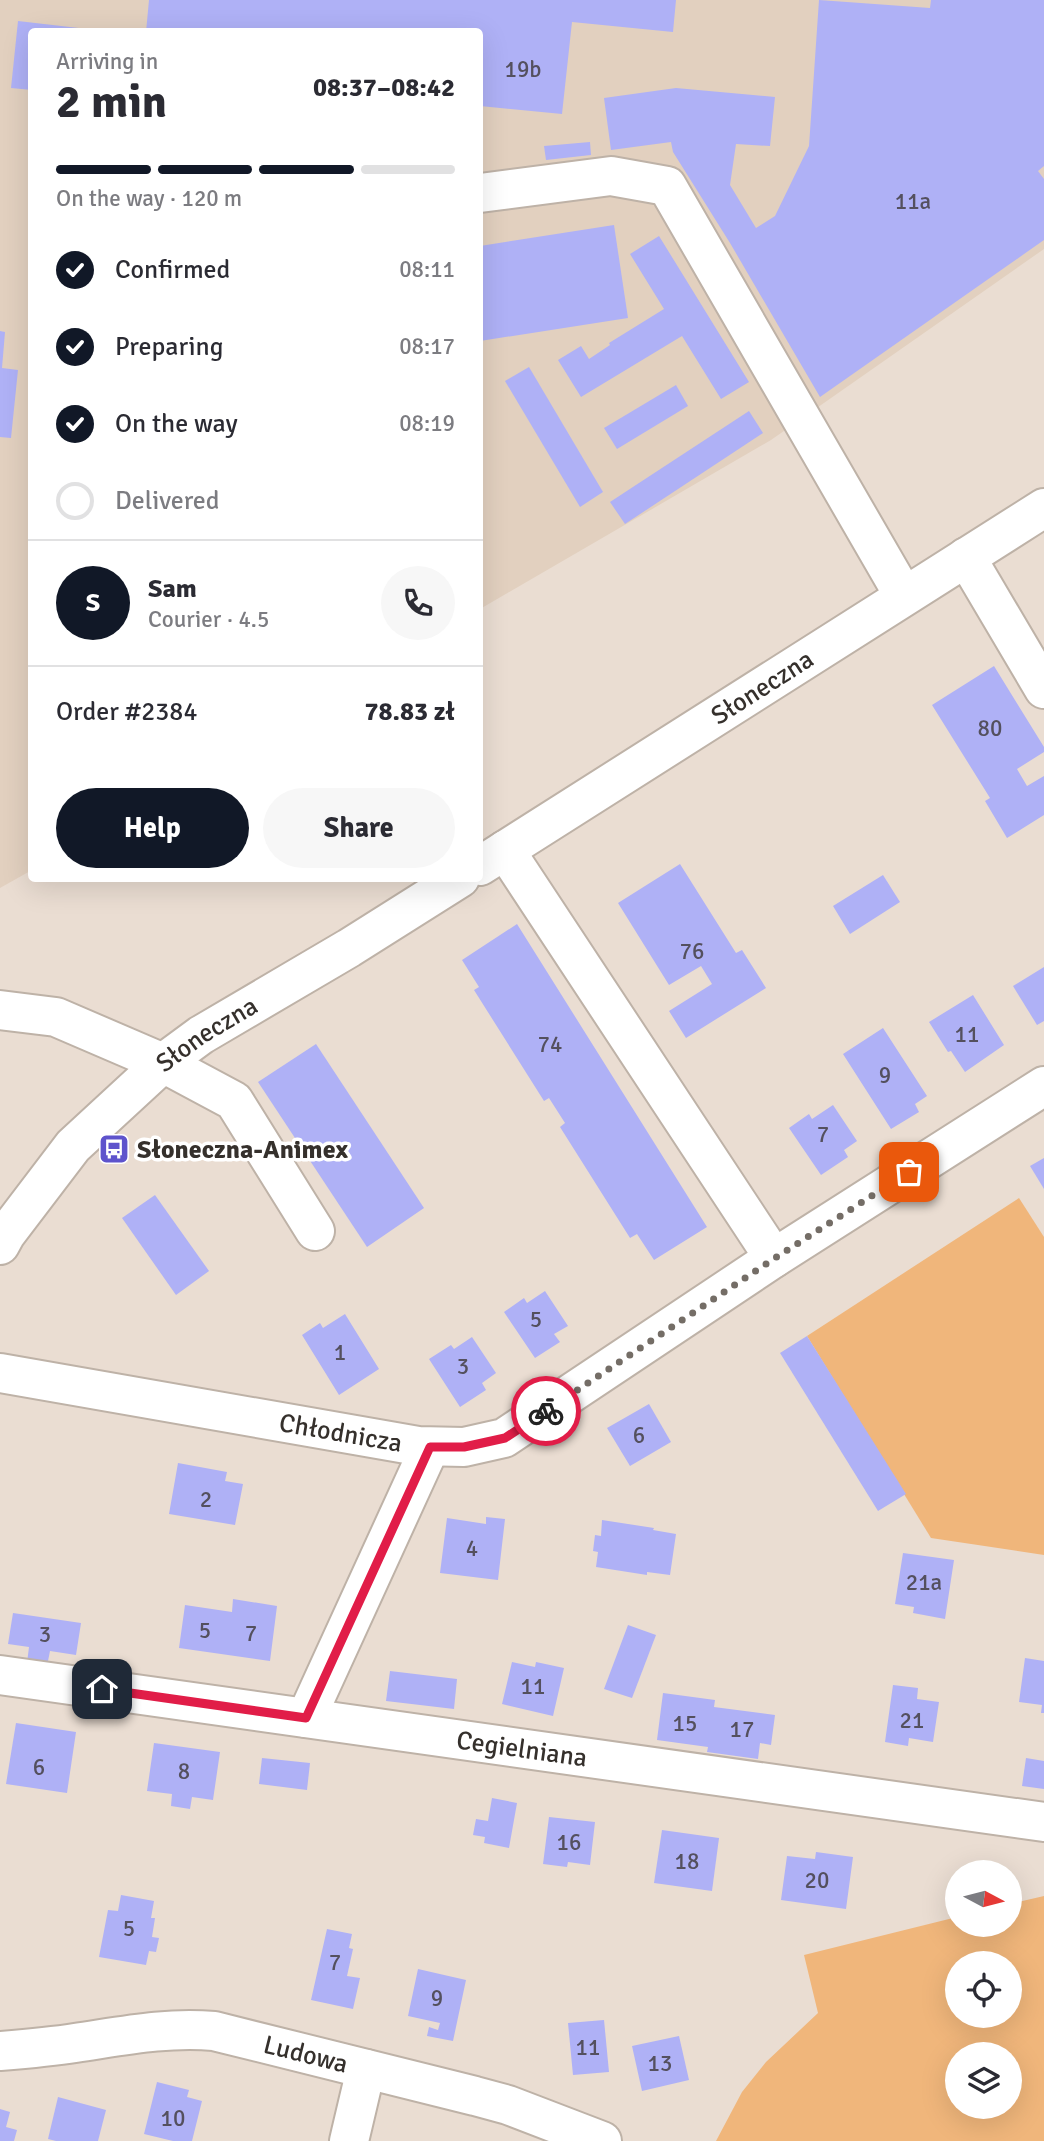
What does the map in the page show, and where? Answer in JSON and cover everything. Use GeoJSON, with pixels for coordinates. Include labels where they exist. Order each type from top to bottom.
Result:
{"type":"FeatureCollection","features":[{"type":"Feature","properties":{"kind":"street"},"geometry":{"type":"LineString","coordinates":[[483,193],[611,176],[667,186],[904,596]]}},
{"type":"Feature","properties":{"kind":"street","name":"Słoneczna"},"geometry":{"type":"LineString","coordinates":[[492,858],[1044,508]]}},
{"type":"Feature","properties":{"kind":"street"},"geometry":{"type":"LineString","coordinates":[[966,557],[1044,689]]}},
{"type":"Feature","properties":{"kind":"street"},"geometry":{"type":"LineString","coordinates":[[492,858],[775,1258]]}},
{"type":"Feature","properties":{"kind":"street","name":"Słoneczna"},"geometry":{"type":"LineString","coordinates":[[0,1245],[73,1146],[163,1063],[201,1035],[349,948],[454,882]]}},
{"type":"Feature","properties":{"kind":"street"},"geometry":{"type":"LineString","coordinates":[[0,1010],[56,1017],[163,1063],[234,1101],[315,1231]]}},
{"type":"Feature","properties":{"kind":"street","name":"Chłodnicza"},"geometry":{"type":"LineString","coordinates":[[0,1373],[430,1447],[464,1447],[505,1438],[775,1258],[1044,1086]]}},
{"type":"Feature","properties":{"kind":"street"},"geometry":{"type":"LineString","coordinates":[[306,1718],[430,1447]]}},
{"type":"Feature","properties":{"kind":"street","name":"Cegielniana"},"geometry":{"type":"LineString","coordinates":[[0,1675],[1044,1822]]}},
{"type":"Feature","properties":{"kind":"street","name":"Ludowa"},"geometry":{"type":"LineString","coordinates":[[0,2051],[183,2028],[214,2031],[508,2105],[602,2141]]}},
{"type":"Feature","properties":{"kind":"street"},"geometry":{"type":"LineString","coordinates":[[349,2141],[366,2068]]}},
{"type":"Feature","properties":{"kind":"shaded area"},"geometry":{"type":"Polygon","coordinates":[[[0,0],[1044,0],[1044,249],[771,440],[483,607],[483,28],[28,28],[28,872],[0,888],[0,0]]]}},
{"type":"Feature","properties":{"kind":"shaded area"},"geometry":{"type":"Polygon","coordinates":[[[1019,1198],[1044,1237],[1044,1555],[931,1538],[807,1336],[1019,1198]]]}},
{"type":"Feature","properties":{"kind":"shaded area"},"geometry":{"type":"Polygon","coordinates":[[[1044,1896],[1044,2141],[716,2141],[742,2092],[766,2062],[818,2013],[804,1955],[945,1920],[945,1937],[1022,1937],[1022,1901],[1044,1896]]]}},
{"type":"Feature","properties":{"kind":"building"},"geometry":{"type":"Polygon","coordinates":[[[149,0],[676,0],[673,32],[572,22],[562,114],[483,106],[483,28],[146,28],[149,0]]]}},
{"type":"Feature","properties":{"kind":"building"},"geometry":{"type":"Polygon","coordinates":[[[819,0],[930,8],[931,0],[1044,0],[1044,166],[1038,171],[1044,179],[1044,240],[820,397],[673,152],[671,142],[611,150],[604,98],[676,88],[775,97],[770,146],[736,144],[730,185],[756,228],[775,216],[809,146],[819,0]]]}},
{"type":"Feature","properties":{"kind":"building"},"geometry":{"type":"Polygon","coordinates":[[[18,21],[79,28],[28,28],[28,90],[11,88],[18,21]]]}},
{"type":"Feature","properties":{"kind":"building"},"geometry":{"type":"Polygon","coordinates":[[[590,142],[591,155],[546,160],[544,146],[590,142]]]}},
{"type":"Feature","properties":{"kind":"building"},"geometry":{"type":"Polygon","coordinates":[[[614,225],[628,318],[483,341],[483,246],[614,225]]]}},
{"type":"Feature","properties":{"kind":"building"},"geometry":{"type":"Polygon","coordinates":[[[659,236],[749,382],[721,399],[682,336],[581,397],[558,360],[581,346],[589,359],[610,345],[609,343],[664,309],[630,254],[659,236]]]}},
{"type":"Feature","properties":{"kind":"building"},"geometry":{"type":"Polygon","coordinates":[[[0,331],[5,332],[2,368],[18,370],[11,438],[0,437],[0,331]]]}},
{"type":"Feature","properties":{"kind":"building"},"geometry":{"type":"Polygon","coordinates":[[[529,367],[603,492],[580,507],[505,381],[529,367]]]}},
{"type":"Feature","properties":{"kind":"building"},"geometry":{"type":"Polygon","coordinates":[[[676,385],[688,406],[617,449],[604,428],[676,385]]]}},
{"type":"Feature","properties":{"kind":"building"},"geometry":{"type":"Polygon","coordinates":[[[749,411],[763,433],[625,524],[610,502],[749,411]]]}},
{"type":"Feature","properties":{"kind":"building"},"geometry":{"type":"Polygon","coordinates":[[[994,666],[1044,747],[1044,752],[1017,769],[1027,786],[1044,776],[1044,815],[1007,838],[985,801],[990,798],[932,705],[994,666]]]}},
{"type":"Feature","properties":{"kind":"building"},"geometry":{"type":"Polygon","coordinates":[[[680,864],[736,953],[742,950],[766,988],[686,1038],[669,1011],[712,984],[701,966],[669,985],[618,903],[680,864]]]}},
{"type":"Feature","properties":{"kind":"building"},"geometry":{"type":"Polygon","coordinates":[[[883,875],[900,902],[850,934],[833,906],[883,875]]]}},
{"type":"Feature","properties":{"kind":"building"},"geometry":{"type":"Polygon","coordinates":[[[517,924],[707,1227],[654,1260],[637,1234],[630,1238],[560,1127],[565,1123],[549,1098],[544,1101],[474,990],[479,987],[462,960],[517,924]]]}},
{"type":"Feature","properties":{"kind":"building"},"geometry":{"type":"Polygon","coordinates":[[[1044,967],[1044,1021],[1037,1025],[1013,986],[1044,967]]]}},
{"type":"Feature","properties":{"kind":"building"},"geometry":{"type":"Polygon","coordinates":[[[973,995],[1004,1045],[965,1072],[951,1051],[948,1052],[929,1022],[973,995]]]}},
{"type":"Feature","properties":{"kind":"building"},"geometry":{"type":"Polygon","coordinates":[[[883,1028],[927,1096],[915,1104],[919,1112],[891,1129],[843,1054],[883,1028]]]}},
{"type":"Feature","properties":{"kind":"building"},"geometry":{"type":"Polygon","coordinates":[[[316,1044],[424,1208],[367,1247],[258,1082],[316,1044]]]}},
{"type":"Feature","properties":{"kind":"building"},"geometry":{"type":"Polygon","coordinates":[[[833,1105],[857,1141],[844,1150],[848,1157],[821,1175],[789,1128],[809,1114],[812,1119],[833,1105]]]}},
{"type":"Feature","properties":{"kind":"building"},"geometry":{"type":"Polygon","coordinates":[[[1044,1158],[1044,1189],[1030,1166],[1044,1158]]]}},
{"type":"Feature","properties":{"kind":"building"},"geometry":{"type":"Polygon","coordinates":[[[155,1195],[209,1271],[176,1295],[122,1218],[155,1195]]]}},
{"type":"Feature","properties":{"kind":"building"},"geometry":{"type":"Polygon","coordinates":[[[545,1291],[568,1326],[554,1334],[560,1342],[535,1358],[504,1312],[524,1298],[527,1303],[545,1291]]]}},
{"type":"Feature","properties":{"kind":"building"},"geometry":{"type":"Polygon","coordinates":[[[345,1314],[379,1369],[339,1395],[302,1335],[320,1323],[323,1328],[345,1314]]]}},
{"type":"Feature","properties":{"kind":"building"},"geometry":{"type":"Polygon","coordinates":[[[807,1336],[906,1494],[878,1511],[780,1353],[807,1336]]]}},
{"type":"Feature","properties":{"kind":"building"},"geometry":{"type":"Polygon","coordinates":[[[472,1337],[496,1373],[482,1383],[486,1390],[460,1407],[429,1359],[451,1345],[454,1349],[472,1337]]]}},
{"type":"Feature","properties":{"kind":"building"},"geometry":{"type":"Polygon","coordinates":[[[649,1404],[671,1442],[630,1466],[607,1428],[649,1404]]]}},
{"type":"Feature","properties":{"kind":"building"},"geometry":{"type":"Polygon","coordinates":[[[178,1463],[227,1472],[225,1481],[243,1484],[235,1525],[169,1514],[178,1463]]]}},
{"type":"Feature","properties":{"kind":"building"},"geometry":{"type":"Polygon","coordinates":[[[486,1517],[505,1519],[498,1580],[440,1573],[447,1518],[486,1524],[486,1517]]]}},
{"type":"Feature","properties":{"kind":"building"},"geometry":{"type":"Polygon","coordinates":[[[602,1520],[676,1534],[670,1575],[647,1572],[647,1575],[596,1567],[598,1552],[593,1551],[595,1535],[601,1536],[602,1520]]]}},
{"type":"Feature","properties":{"kind":"building"},"geometry":{"type":"Polygon","coordinates":[[[903,1553],[954,1560],[945,1619],[913,1613],[914,1607],[895,1604],[903,1553]]]}},
{"type":"Feature","properties":{"kind":"building"},"geometry":{"type":"Polygon","coordinates":[[[233,1599],[277,1606],[270,1661],[179,1648],[185,1605],[232,1612],[233,1599]]]}},
{"type":"Feature","properties":{"kind":"building"},"geometry":{"type":"Polygon","coordinates":[[[13,1613],[81,1623],[76,1655],[50,1651],[47,1666],[27,1663],[29,1647],[8,1644],[13,1613]]]}},
{"type":"Feature","properties":{"kind":"building"},"geometry":{"type":"Polygon","coordinates":[[[628,1625],[656,1635],[632,1698],[604,1689],[628,1625]]]}},
{"type":"Feature","properties":{"kind":"building"},"geometry":{"type":"Polygon","coordinates":[[[1025,1658],[1044,1661],[1044,1713],[1041,1713],[1042,1705],[1019,1702],[1025,1658]]]}},
{"type":"Feature","properties":{"kind":"building"},"geometry":{"type":"Polygon","coordinates":[[[512,1662],[535,1667],[536,1662],[564,1668],[553,1716],[502,1704],[512,1662]]]}},
{"type":"Feature","properties":{"kind":"building"},"geometry":{"type":"Polygon","coordinates":[[[390,1671],[457,1679],[454,1709],[386,1701],[390,1671]]]}},
{"type":"Feature","properties":{"kind":"building"},"geometry":{"type":"Polygon","coordinates":[[[893,1685],[918,1688],[917,1699],[939,1702],[933,1742],[909,1738],[908,1746],[885,1742],[893,1685]]]}},
{"type":"Feature","properties":{"kind":"building"},"geometry":{"type":"Polygon","coordinates":[[[663,1693],[715,1700],[714,1707],[775,1715],[771,1745],[760,1743],[758,1759],[707,1752],[708,1747],[657,1740],[663,1693]]]}},
{"type":"Feature","properties":{"kind":"building"},"geometry":{"type":"Polygon","coordinates":[[[16,1723],[76,1732],[67,1793],[6,1784],[16,1723]]]}},
{"type":"Feature","properties":{"kind":"building"},"geometry":{"type":"Polygon","coordinates":[[[154,1743],[220,1752],[213,1800],[192,1797],[190,1809],[171,1806],[172,1794],[147,1791],[154,1743]]]}},
{"type":"Feature","properties":{"kind":"building"},"geometry":{"type":"Polygon","coordinates":[[[262,1758],[310,1763],[307,1790],[259,1784],[262,1758]]]}},
{"type":"Feature","properties":{"kind":"building"},"geometry":{"type":"Polygon","coordinates":[[[1026,1758],[1044,1761],[1044,1789],[1022,1786],[1026,1758]]]}},
{"type":"Feature","properties":{"kind":"building"},"geometry":{"type":"Polygon","coordinates":[[[492,1798],[517,1803],[509,1848],[484,1843],[485,1837],[473,1835],[476,1819],[488,1821],[492,1798]]]}},
{"type":"Feature","properties":{"kind":"building"},"geometry":{"type":"Polygon","coordinates":[[[549,1817],[595,1822],[590,1865],[568,1862],[567,1867],[543,1864],[549,1817]]]}},
{"type":"Feature","properties":{"kind":"building"},"geometry":{"type":"Polygon","coordinates":[[[662,1830],[719,1838],[712,1891],[654,1883],[662,1830]]]}},
{"type":"Feature","properties":{"kind":"building"},"geometry":{"type":"Polygon","coordinates":[[[816,1852],[853,1857],[846,1909],[781,1900],[787,1856],[815,1859],[816,1852]]]}},
{"type":"Feature","properties":{"kind":"building"},"geometry":{"type":"Polygon","coordinates":[[[121,1895],[154,1901],[152,1937],[159,1938],[156,1952],[149,1951],[146,1965],[99,1957],[108,1910],[118,1911],[121,1895]]]}},
{"type":"Feature","properties":{"kind":"building"},"geometry":{"type":"Polygon","coordinates":[[[327,1929],[352,1934],[349,1948],[353,1949],[347,1976],[360,1978],[353,2009],[311,2000],[327,1929]]]}},
{"type":"Feature","properties":{"kind":"building"},"geometry":{"type":"Polygon","coordinates":[[[418,1969],[466,1980],[453,2041],[427,2036],[429,2027],[438,2030],[440,2023],[408,2016],[418,1969]]]}},
{"type":"Feature","properties":{"kind":"building"},"geometry":{"type":"Polygon","coordinates":[[[604,2020],[609,2072],[573,2075],[568,2023],[604,2020]]]}},
{"type":"Feature","properties":{"kind":"building"},"geometry":{"type":"Polygon","coordinates":[[[679,2036],[689,2080],[642,2091],[632,2046],[679,2036]]]}},
{"type":"Feature","properties":{"kind":"building"},"geometry":{"type":"Polygon","coordinates":[[[157,2082],[189,2090],[187,2097],[202,2101],[192,2141],[173,2141],[144,2134],[157,2082]]]}},
{"type":"Feature","properties":{"kind":"building"},"geometry":{"type":"Polygon","coordinates":[[[58,2097],[106,2110],[98,2141],[48,2139],[58,2097]]]}},
{"type":"Feature","properties":{"kind":"building"},"geometry":{"type":"Polygon","coordinates":[[[0,2109],[10,2112],[6,2127],[17,2130],[14,2141],[0,2141],[0,2109]]]}},
{"type":"Feature","properties":{"kind":"way so far"},"geometry":{"type":"LineString","coordinates":[[546,1411],[909,1172]]}},
{"type":"Feature","properties":{"kind":"place","name":"Słoneczna-Animex"},"geometry":{"type":"Point","coordinates":[114,1149]}},
{"type":"Feature","properties":{"kind":"route"},"geometry":{"type":"LineString","coordinates":[[102,1689],[306,1718],[430,1447],[464,1447],[505,1438],[546,1411]]}}]}
